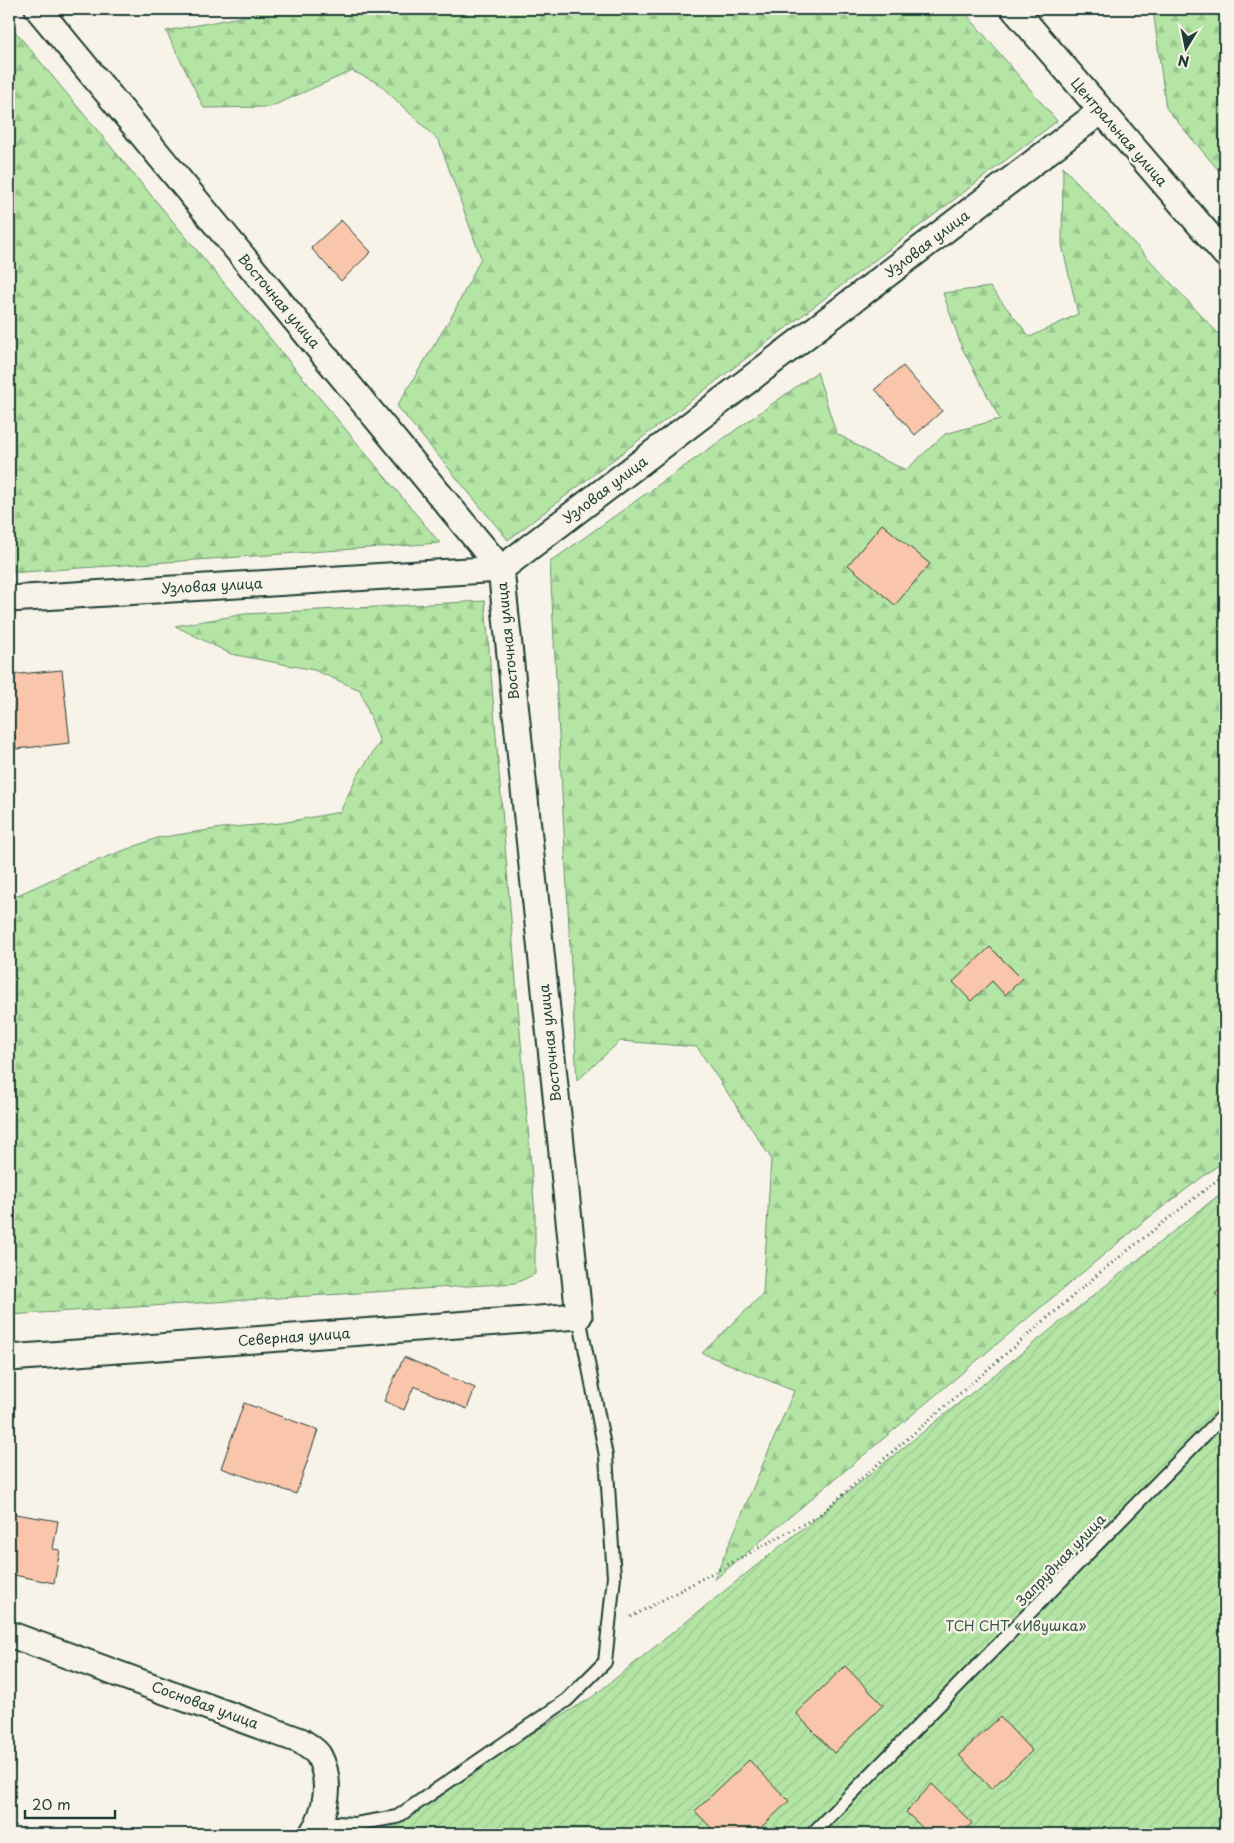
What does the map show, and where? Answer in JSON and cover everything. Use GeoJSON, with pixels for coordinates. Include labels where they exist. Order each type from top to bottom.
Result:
{"type":"FeatureCollection","features":[{"type":"Feature","properties":{"kind":"street","name":"Восточная улица"},"geometry":{"type":"LineString","coordinates":[[38,9],[501,569],[579,1316]]}},
{"type":"Feature","properties":{"kind":"street","name":"Центральная улица"},"geometry":{"type":"LineString","coordinates":[[1014,9],[1225,254]]}},
{"type":"Feature","properties":{"kind":"street","name":"Узловая улица"},"geometry":{"type":"LineString","coordinates":[[9,599],[501,569],[1101,111]]}},
{"type":"Feature","properties":{"kind":"street","name":"Северная улица"},"geometry":{"type":"LineString","coordinates":[[9,1358],[579,1316]]}},
{"type":"Feature","properties":{"kind":"street","name":"Сосновая улица"},"geometry":{"type":"LineString","coordinates":[[9,1634],[301,1741],[318,1754],[327,1782],[325,1810],[316,1828]]}},
{"type":"Feature","properties":{"kind":"lane"},"geometry":{"type":"LineString","coordinates":[[316,1828],[397,1817],[567,1700],[605,1662],[614,1577],[606,1456],[579,1316]]}},
{"type":"Feature","properties":{"kind":"lane","name":"Запрудная улица"},"geometry":{"type":"LineString","coordinates":[[812,1834],[1225,1414]]}},
{"type":"Feature","properties":{"kind":"path"},"geometry":{"type":"LineString","coordinates":[[609,1629],[818,1516],[1104,1270],[1225,1174]]}},
{"type":"Feature","properties":{"kind":"green space"},"geometry":{"type":"Polygon","coordinates":[[[258,9],[962,9],[1057,121],[508,540],[397,406],[453,314],[481,258],[439,141],[378,83],[352,71],[270,107],[204,108],[166,31],[256,14],[258,9]]]}},
{"type":"Feature","properties":{"kind":"green space"},"geometry":{"type":"Polygon","coordinates":[[[1153,9],[1225,9],[1225,178],[1166,108],[1153,9]]]}},
{"type":"Feature","properties":{"kind":"green space"},"geometry":{"type":"Polygon","coordinates":[[[9,24],[440,543],[9,573],[9,24]]]}},
{"type":"Feature","properties":{"kind":"green space"},"geometry":{"type":"Polygon","coordinates":[[[1063,167],[1225,341],[1225,1160],[1143,1222],[714,1580],[794,1391],[702,1353],[763,1294],[771,1158],[697,1047],[620,1041],[577,1081],[550,562],[817,372],[836,433],[875,456],[906,470],[945,434],[1000,419],[962,348],[943,293],[990,287],[1030,337],[1078,314],[1062,245],[1063,167]]]}},
{"type":"Feature","properties":{"kind":"green space"},"geometry":{"type":"Polygon","coordinates":[[[485,601],[535,1214],[535,1274],[516,1283],[9,1315],[9,899],[77,868],[157,838],[222,828],[281,823],[340,812],[357,776],[380,742],[360,690],[314,670],[231,654],[175,626],[245,614],[485,601]]]}},
{"type":"Feature","properties":{"kind":"green space","name":"ТСН СНТ «Ивушка»"},"geometry":{"type":"Polygon","coordinates":[[[1225,1190],[1225,1834],[363,1834],[591,1698],[1225,1190]]]}},
{"type":"Feature","properties":{"kind":"building"},"geometry":{"type":"Polygon","coordinates":[[[341,220],[371,252],[341,281],[311,248],[341,220]]]}},
{"type":"Feature","properties":{"kind":"building"},"geometry":{"type":"Polygon","coordinates":[[[903,366],[942,411],[915,435],[875,389],[903,366]]]}},
{"type":"Feature","properties":{"kind":"building"},"geometry":{"type":"Polygon","coordinates":[[[882,524],[930,564],[895,605],[848,565],[882,524]]]}},
{"type":"Feature","properties":{"kind":"building"},"geometry":{"type":"Polygon","coordinates":[[[62,670],[70,743],[16,749],[9,675],[62,670]]]}},
{"type":"Feature","properties":{"kind":"building"},"geometry":{"type":"Polygon","coordinates":[[[990,947],[1022,979],[1005,995],[992,981],[971,1001],[953,982],[990,947]]]}},
{"type":"Feature","properties":{"kind":"building"},"geometry":{"type":"Polygon","coordinates":[[[1225,1284],[1225,1304],[1215,1294],[1225,1284]]]}},
{"type":"Feature","properties":{"kind":"building"},"geometry":{"type":"Polygon","coordinates":[[[404,1357],[475,1388],[467,1409],[414,1386],[404,1410],[384,1401],[404,1357]]]}},
{"type":"Feature","properties":{"kind":"building"},"geometry":{"type":"Polygon","coordinates":[[[244,1403],[318,1430],[296,1494],[221,1468],[244,1403]]]}},
{"type":"Feature","properties":{"kind":"building"},"geometry":{"type":"Polygon","coordinates":[[[9,1513],[58,1521],[53,1549],[60,1550],[54,1583],[9,1574],[9,1513]]]}},
{"type":"Feature","properties":{"kind":"building"},"geometry":{"type":"Polygon","coordinates":[[[845,1666],[883,1705],[834,1753],[796,1713],[845,1666]]]}},
{"type":"Feature","properties":{"kind":"building"},"geometry":{"type":"Polygon","coordinates":[[[1000,1717],[1032,1751],[991,1789],[959,1755],[1000,1717]]]}},
{"type":"Feature","properties":{"kind":"building"},"geometry":{"type":"Polygon","coordinates":[[[749,1760],[789,1801],[754,1834],[717,1834],[695,1811],[749,1760]]]}},
{"type":"Feature","properties":{"kind":"building"},"geometry":{"type":"Polygon","coordinates":[[[932,1784],[972,1823],[962,1834],[929,1834],[906,1812],[932,1784]]]}}]}
